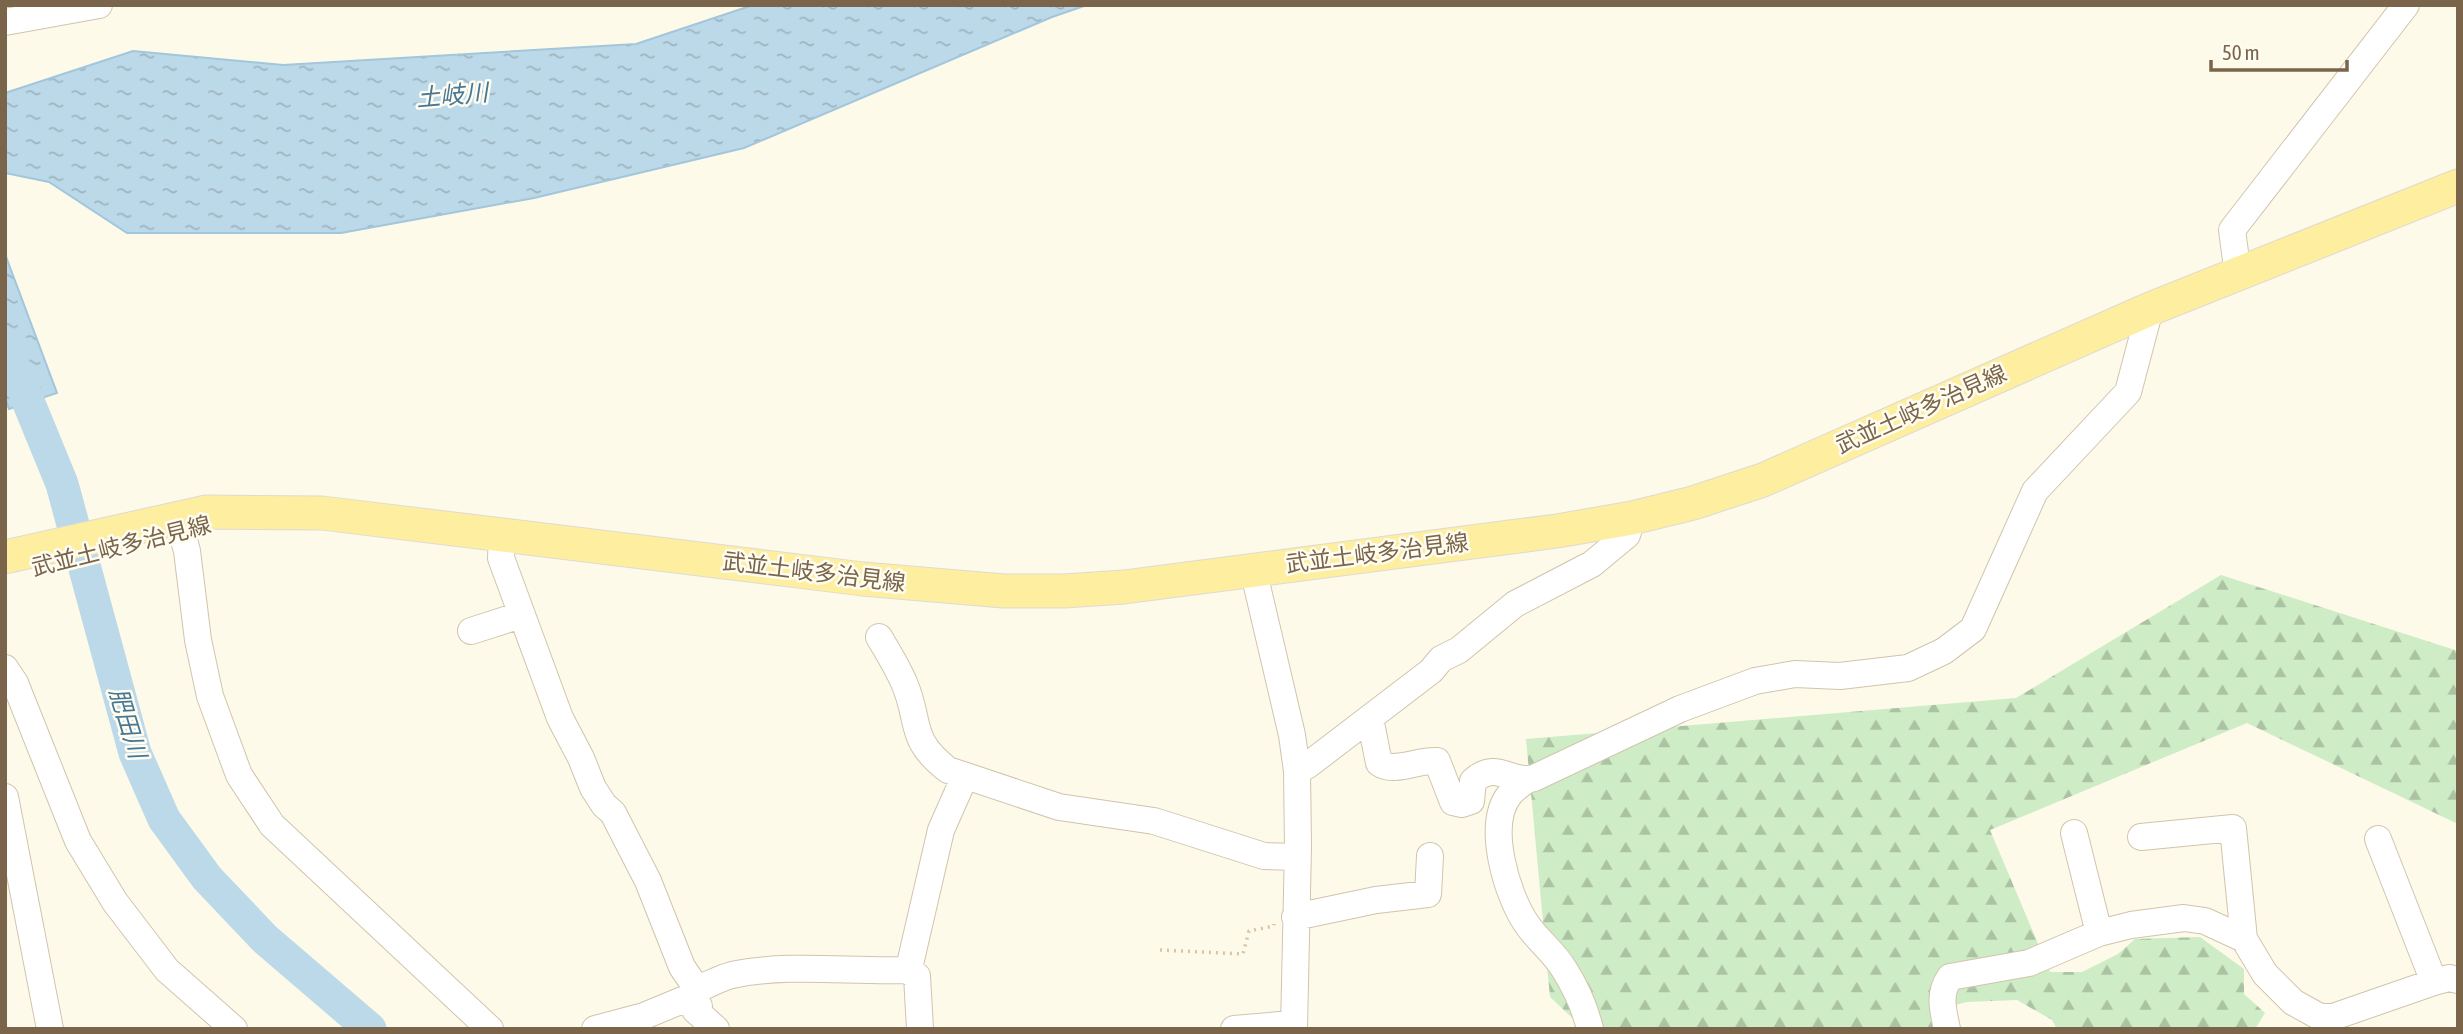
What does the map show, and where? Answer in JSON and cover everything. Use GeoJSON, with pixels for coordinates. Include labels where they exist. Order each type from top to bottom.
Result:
{"type":"FeatureCollection","features":[{"type":"Feature","properties":{"kind":"main road","name":"武並土岐多治見線"},"geometry":{"type":"LineString","coordinates":[[5,574],[172,529],[206,512],[322,513],[863,579],[1004,591],[1124,587],[1557,531],[1632,518],[1693,503],[1763,480],[2150,309],[2458,186]]}},
{"type":"Feature","properties":{"kind":"main road","name":"武並土岐多治見線"},"geometry":{"type":"LineString","coordinates":[[5,557],[172,529]]}},
{"type":"Feature","properties":{"kind":"street"},"geometry":{"type":"LineString","coordinates":[[5,22],[99,5]]}},
{"type":"Feature","properties":{"kind":"street"},"geometry":{"type":"LineString","coordinates":[[2238,275],[2232,230],[2406,5]]}},
{"type":"Feature","properties":{"kind":"street"},"geometry":{"type":"LineString","coordinates":[[1590,1029],[1584,1007],[1563,968],[1528,926],[1519,911],[1504,872],[1501,817],[1510,794],[1527,780],[1680,709],[1755,681],[1795,674],[1840,676],[1908,668],[1944,651],[1973,629],[2035,491],[2128,392],[2150,309]]}},
{"type":"Feature","properties":{"kind":"street"},"geometry":{"type":"LineString","coordinates":[[1297,771],[1432,671],[1441,659],[1459,650],[1515,604],[1592,564],[1627,535],[1632,518]]}},
{"type":"Feature","properties":{"kind":"street"},"geometry":{"type":"LineString","coordinates":[[172,529],[187,551],[198,640],[210,696],[239,775],[272,825],[490,1029]]}},
{"type":"Feature","properties":{"kind":"street"},"geometry":{"type":"LineString","coordinates":[[502,534],[501,558],[560,718],[593,788],[613,813],[648,881],[682,967],[697,992],[696,1002],[699,1006],[695,1010],[716,1029]]}},
{"type":"Feature","properties":{"kind":"street"},"geometry":{"type":"LineString","coordinates":[[1234,1029],[1293,1026],[1297,771],[1293,736],[1253,569]]}},
{"type":"Feature","properties":{"kind":"street"},"geometry":{"type":"LineString","coordinates":[[471,631],[521,615]]}},
{"type":"Feature","properties":{"kind":"street"},"geometry":{"type":"LineString","coordinates":[[879,637],[905,685],[920,741],[937,762],[948,770],[1059,807],[1154,821],[1265,856],[1297,857]]}},
{"type":"Feature","properties":{"kind":"street"},"geometry":{"type":"LineString","coordinates":[[5,668],[15,683],[78,841],[115,902],[167,970],[234,1029]]}},
{"type":"Feature","properties":{"kind":"street"},"geometry":{"type":"LineString","coordinates":[[1370,718],[1379,763],[1391,768],[1437,761],[1452,802],[1456,804],[1471,801],[1473,780],[1494,770],[1527,780]]}},
{"type":"Feature","properties":{"kind":"street"},"geometry":{"type":"LineString","coordinates":[[906,970],[911,964],[942,830],[965,776]]}},
{"type":"Feature","properties":{"kind":"street"},"geometry":{"type":"LineString","coordinates":[[5,797],[50,1029]]}},
{"type":"Feature","properties":{"kind":"street"},"geometry":{"type":"LineString","coordinates":[[2141,837],[2233,828],[2244,939],[2265,974],[2293,1002],[2320,1017],[2333,1017],[2446,981],[2378,839]]}},
{"type":"Feature","properties":{"kind":"street"},"geometry":{"type":"LineString","coordinates":[[2074,834],[2099,933]]}},
{"type":"Feature","properties":{"kind":"street"},"geometry":{"type":"LineString","coordinates":[[1296,906],[1366,902],[1428,894],[1430,856]]}},
{"type":"Feature","properties":{"kind":"street"},"geometry":{"type":"LineString","coordinates":[[1947,1029],[1941,1001],[1944,986],[1950,977],[2029,964],[2099,933],[2130,925],[2184,918],[2205,921],[2244,939]]}},
{"type":"Feature","properties":{"kind":"street"},"geometry":{"type":"LineString","coordinates":[[595,1029],[644,1016],[731,976],[806,969],[906,970],[917,976],[920,1029]]}},
{"type":"Feature","properties":{"kind":"path"},"geometry":{"type":"LineString","coordinates":[[1160,950],[1243,954],[1249,931],[1274,926],[1277,900],[1296,906]]}},
{"type":"Feature","properties":{"kind":"green space"},"geometry":{"type":"Polygon","coordinates":[[[2221,575],[2458,651],[2458,824],[2247,723],[1990,830],[2050,972],[2082,972],[2118,954],[2135,939],[2200,937],[2244,969],[2244,994],[2265,1013],[2255,1029],[2057,1029],[2052,1020],[2017,1000],[1967,1002],[1936,1010],[1939,1029],[1584,1029],[1550,997],[1526,739],[2016,698],[2221,575]]]}},
{"type":"Feature","properties":{"kind":"water","name":"土岐川"},"geometry":{"type":"Polygon","coordinates":[[[753,5],[1087,5],[1052,17],[744,148],[534,198],[341,233],[127,233],[49,182],[5,173],[5,93],[133,51],[283,65],[636,44],[753,5]]]}},
{"type":"Feature","properties":{"kind":"water"},"geometry":{"type":"Polygon","coordinates":[[[5,254],[57,393],[9,409],[5,398],[5,254]]]}},
{"type":"Feature","properties":{"kind":"waterway","name":"肥田川"},"geometry":{"type":"LineString","coordinates":[[5,345],[62,484],[135,753],[164,819],[207,878],[265,939],[370,1029]]}}]}
